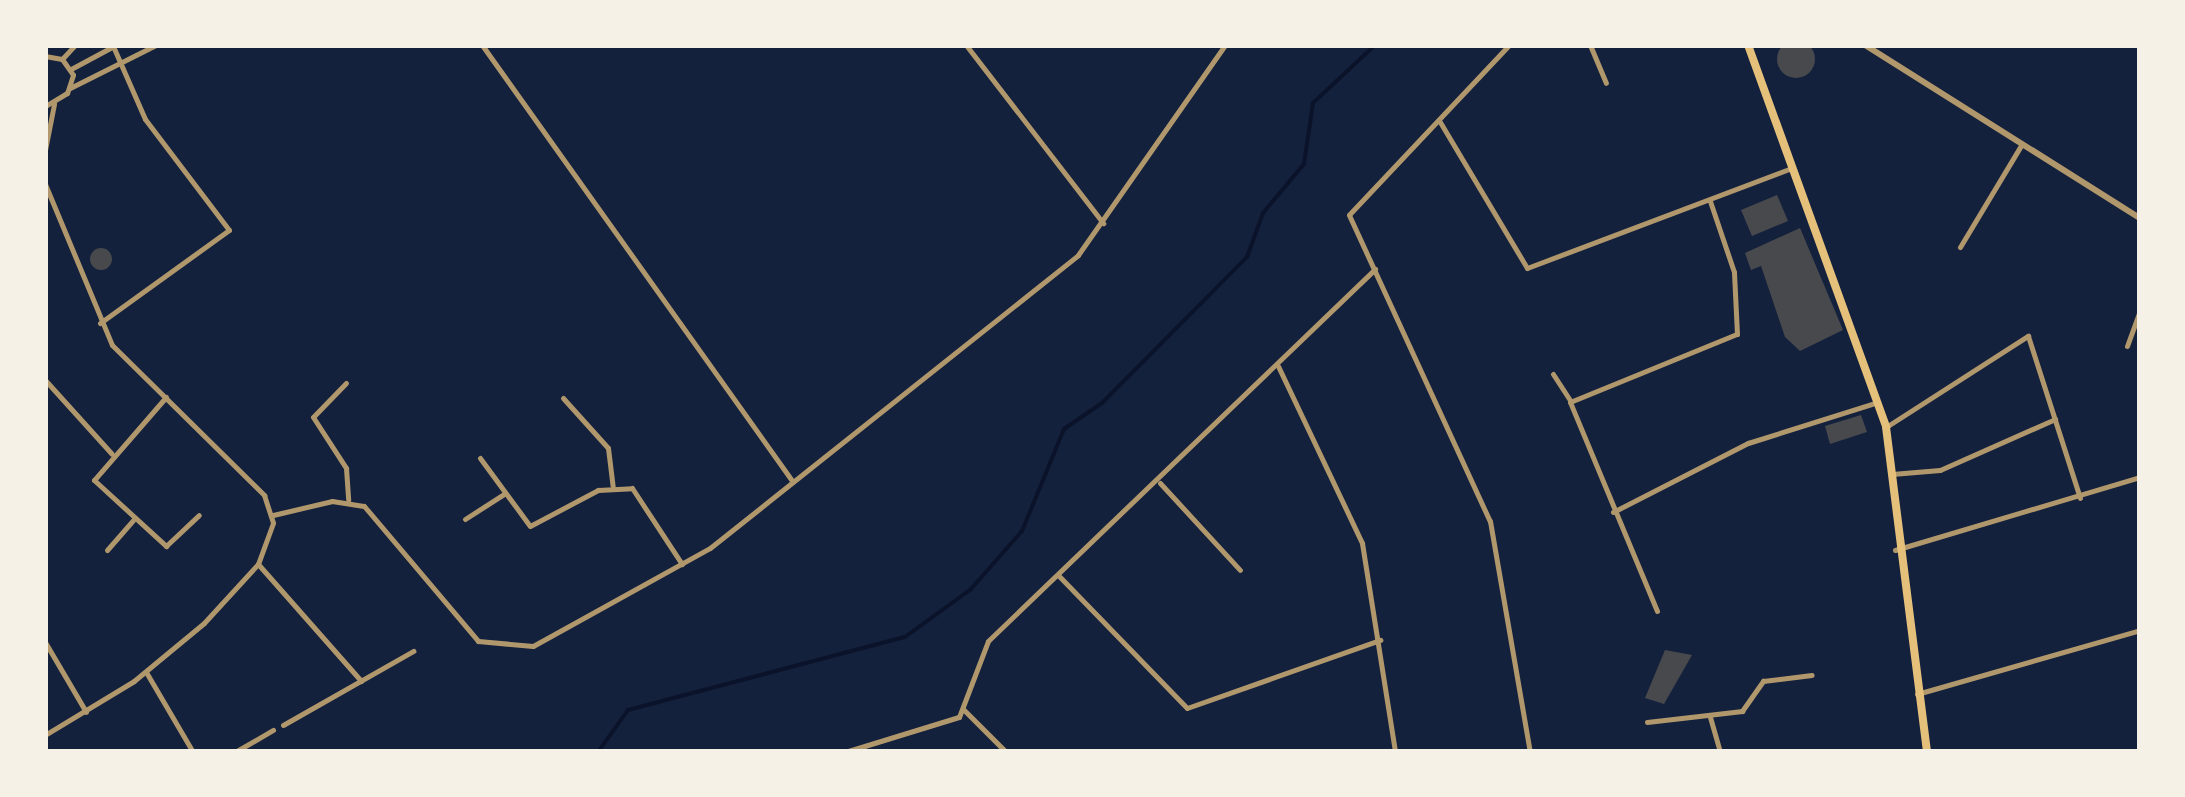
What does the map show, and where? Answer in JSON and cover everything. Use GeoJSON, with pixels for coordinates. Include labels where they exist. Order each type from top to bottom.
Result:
{"type":"FeatureCollection","features":[{"type":"Feature","properties":{"kind":"highway"},"geometry":{"type":"LineString","coordinates":[[1748,45],[1886,427],[1895,550],[1927,752]]}},
{"type":"Feature","properties":{"kind":"street"},"geometry":{"type":"LineString","coordinates":[[62,59],[75,45]]}},
{"type":"Feature","properties":{"kind":"street"},"geometry":{"type":"LineString","coordinates":[[45,106],[56,102],[70,88],[156,45]]}},
{"type":"Feature","properties":{"kind":"street"},"geometry":{"type":"LineString","coordinates":[[482,45],[794,482]]}},
{"type":"Feature","properties":{"kind":"street"},"geometry":{"type":"LineString","coordinates":[[966,45],[1103,223]]}},
{"type":"Feature","properties":{"kind":"street"},"geometry":{"type":"LineString","coordinates":[[273,515],[348,500],[383,520],[478,641],[532,646],[682,564],[794,482],[1071,260],[1103,223],[1225,45]]}},
{"type":"Feature","properties":{"kind":"street"},"geometry":{"type":"LineString","coordinates":[[1509,45],[1440,122],[1349,211],[1494,536],[1530,752]]}},
{"type":"Feature","properties":{"kind":"street"},"geometry":{"type":"LineString","coordinates":[[1590,45],[1606,84]]}},
{"type":"Feature","properties":{"kind":"street"},"geometry":{"type":"LineString","coordinates":[[1865,45],[2140,218]]}},
{"type":"Feature","properties":{"kind":"street"},"geometry":{"type":"LineString","coordinates":[[70,69],[114,46],[144,119],[229,230],[100,324]]}},
{"type":"Feature","properties":{"kind":"street"},"geometry":{"type":"LineString","coordinates":[[45,56],[62,59],[70,69],[70,88]]}},
{"type":"Feature","properties":{"kind":"street"},"geometry":{"type":"LineString","coordinates":[[45,150],[56,102]]}},
{"type":"Feature","properties":{"kind":"street"},"geometry":{"type":"LineString","coordinates":[[1440,122],[1527,268],[1792,168]]}},
{"type":"Feature","properties":{"kind":"street"},"geometry":{"type":"LineString","coordinates":[[1960,247],[2022,144]]}},
{"type":"Feature","properties":{"kind":"street"},"geometry":{"type":"LineString","coordinates":[[45,184],[100,324],[273,515]]}},
{"type":"Feature","properties":{"kind":"street"},"geometry":{"type":"LineString","coordinates":[[1571,401],[1737,334],[1734,272],[1710,201]]}},
{"type":"Feature","properties":{"kind":"street"},"geometry":{"type":"LineString","coordinates":[[846,752],[948,723],[963,709],[973,662],[1013,615],[1160,483],[1374,269]]}},
{"type":"Feature","properties":{"kind":"street"},"geometry":{"type":"LineString","coordinates":[[2127,346],[2140,310]]}},
{"type":"Feature","properties":{"kind":"street"},"geometry":{"type":"LineString","coordinates":[[1886,427],[2028,336],[2080,498]]}},
{"type":"Feature","properties":{"kind":"street"},"geometry":{"type":"LineString","coordinates":[[1278,366],[1357,527],[1380,640],[1395,752]]}},
{"type":"Feature","properties":{"kind":"street"},"geometry":{"type":"LineString","coordinates":[[1554,374],[1571,401],[1657,612]]}},
{"type":"Feature","properties":{"kind":"street"},"geometry":{"type":"LineString","coordinates":[[46,380],[112,454]]}},
{"type":"Feature","properties":{"kind":"street"},"geometry":{"type":"LineString","coordinates":[[346,382],[314,417],[346,468],[348,500]]}},
{"type":"Feature","properties":{"kind":"street"},"geometry":{"type":"LineString","coordinates":[[166,397],[112,454],[94,480],[166,546],[198,515]]}},
{"type":"Feature","properties":{"kind":"street"},"geometry":{"type":"LineString","coordinates":[[563,398],[608,448],[614,486]]}},
{"type":"Feature","properties":{"kind":"street"},"geometry":{"type":"LineString","coordinates":[[1614,512],[1810,423],[1878,402]]}},
{"type":"Feature","properties":{"kind":"street"},"geometry":{"type":"LineString","coordinates":[[1889,474],[1940,470],[2055,419]]}},
{"type":"Feature","properties":{"kind":"street"},"geometry":{"type":"LineString","coordinates":[[480,458],[504,494],[535,527],[614,486],[644,497],[682,564]]}},
{"type":"Feature","properties":{"kind":"street"},"geometry":{"type":"LineString","coordinates":[[1895,550],[2140,477]]}},
{"type":"Feature","properties":{"kind":"street"},"geometry":{"type":"LineString","coordinates":[[1160,483],[1240,570]]}},
{"type":"Feature","properties":{"kind":"street"},"geometry":{"type":"LineString","coordinates":[[465,519],[504,494]]}},
{"type":"Feature","properties":{"kind":"street"},"geometry":{"type":"LineString","coordinates":[[45,735],[146,672],[258,564],[273,515]]}},
{"type":"Feature","properties":{"kind":"street"},"geometry":{"type":"LineString","coordinates":[[107,550],[134,519]]}},
{"type":"Feature","properties":{"kind":"street"},"geometry":{"type":"LineString","coordinates":[[258,564],[361,681]]}},
{"type":"Feature","properties":{"kind":"street"},"geometry":{"type":"LineString","coordinates":[[1058,575],[1182,707],[1380,640]]}},
{"type":"Feature","properties":{"kind":"street"},"geometry":{"type":"LineString","coordinates":[[1917,694],[2140,630]]}},
{"type":"Feature","properties":{"kind":"street"},"geometry":{"type":"LineString","coordinates":[[45,642],[86,712]]}},
{"type":"Feature","properties":{"kind":"street"},"geometry":{"type":"LineString","coordinates":[[282,725],[413,651]]}},
{"type":"Feature","properties":{"kind":"street"},"geometry":{"type":"LineString","coordinates":[[146,672],[193,752]]}},
{"type":"Feature","properties":{"kind":"street"},"geometry":{"type":"LineString","coordinates":[[1647,722],[1710,717],[1747,709],[1762,681],[1812,674]]}},
{"type":"Feature","properties":{"kind":"street"},"geometry":{"type":"LineString","coordinates":[[963,709],[1006,752]]}},
{"type":"Feature","properties":{"kind":"street"},"geometry":{"type":"LineString","coordinates":[[1710,717],[1720,752]]}},
{"type":"Feature","properties":{"kind":"street"},"geometry":{"type":"LineString","coordinates":[[235,752],[272,730]]}},
{"type":"Feature","properties":{"kind":"building"},"geometry":{"type":"Polygon","coordinates":[[[1796,40],[1809,46],[1815,59],[1809,72],[1796,78],[1783,72],[1777,59],[1783,46],[1796,40]]]}},
{"type":"Feature","properties":{"kind":"building"},"geometry":{"type":"Polygon","coordinates":[[[1777,195],[1788,221],[1752,236],[1741,210],[1777,195]]]}},
{"type":"Feature","properties":{"kind":"building"},"geometry":{"type":"Polygon","coordinates":[[[1800,228],[1843,330],[1800,351],[1785,337],[1761,266],[1751,270],[1745,253],[1800,228]]]}},
{"type":"Feature","properties":{"kind":"building"},"geometry":{"type":"Polygon","coordinates":[[[101,248],[109,251],[109,267],[101,270],[93,267],[90,259],[93,251],[101,248]]]}},
{"type":"Feature","properties":{"kind":"building"},"geometry":{"type":"Polygon","coordinates":[[[1861,415],[1867,432],[1830,444],[1825,426],[1861,415]]]}},
{"type":"Feature","properties":{"kind":"building"},"geometry":{"type":"Polygon","coordinates":[[[1665,650],[1692,655],[1664,704],[1645,698],[1665,650]]]}},
{"type":"Feature","properties":{"kind":"waterway"},"geometry":{"type":"LineString","coordinates":[[598,752],[628,710],[905,637],[971,589],[1022,531],[1064,429],[1102,403],[1247,257],[1263,213],[1304,164],[1313,103],[1375,45]]}}]}
